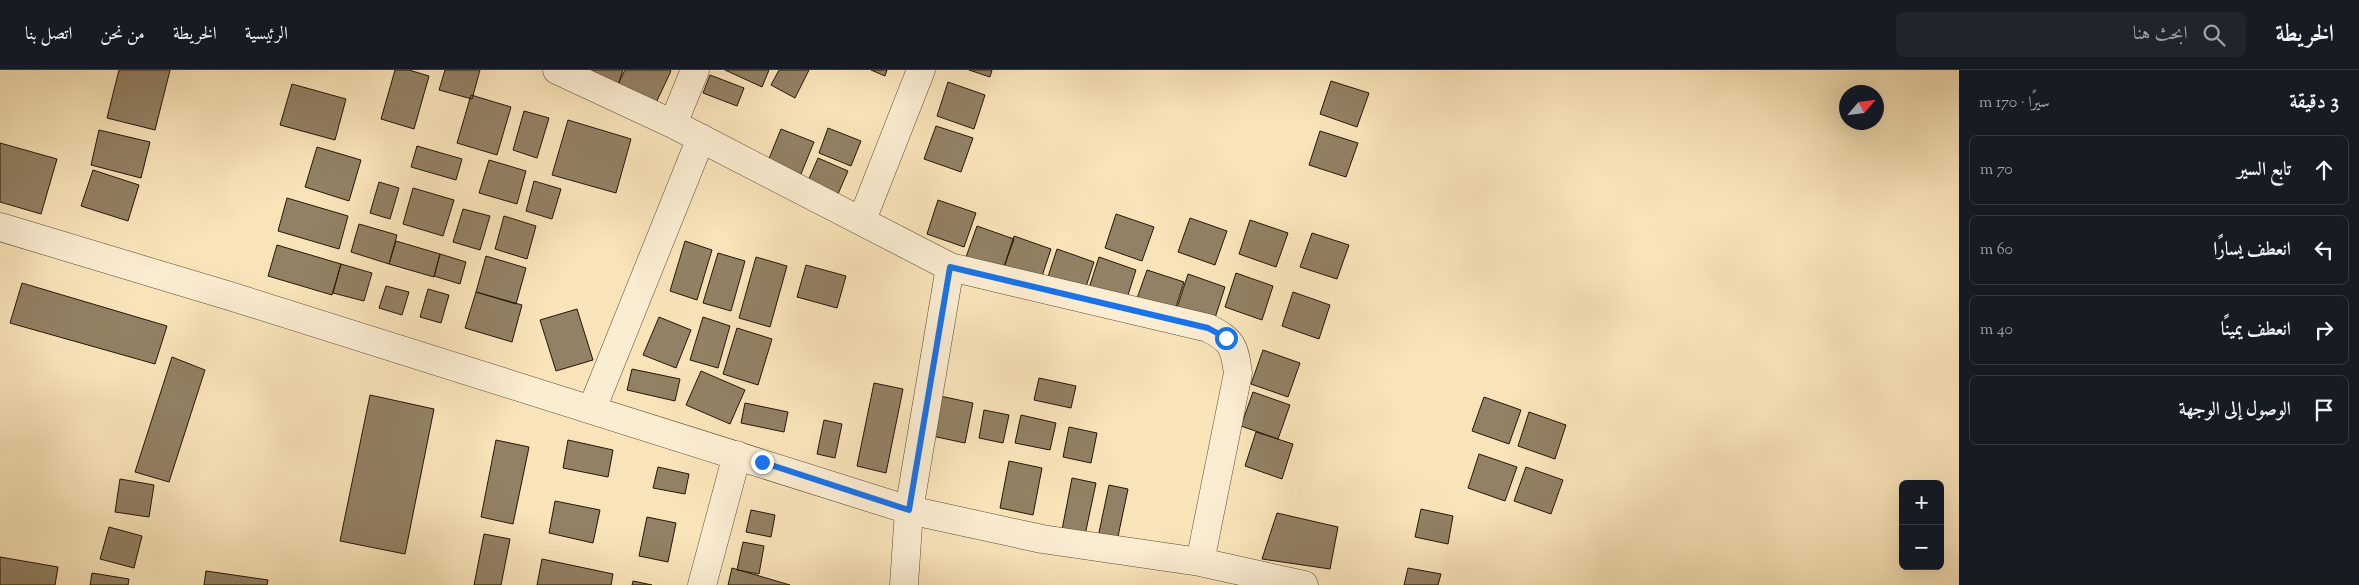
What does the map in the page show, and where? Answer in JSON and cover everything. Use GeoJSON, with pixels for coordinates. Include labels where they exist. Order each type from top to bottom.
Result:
{"type":"FeatureCollection","features":[{"type":"Feature","properties":{"kind":"street"},"geometry":{"type":"LineString","coordinates":[[557,70],[701,138],[950,267],[1208,328],[1226,338],[1235,353],[1238,373],[1200,562]]}},
{"type":"Feature","properties":{"kind":"street"},"geometry":{"type":"LineString","coordinates":[[673,124],[695,70]]}},
{"type":"Feature","properties":{"kind":"street"},"geometry":{"type":"LineString","coordinates":[[862,220],[921,70]]}},
{"type":"Feature","properties":{"kind":"street"},"geometry":{"type":"LineString","coordinates":[[592,409],[701,138]]}},
{"type":"Feature","properties":{"kind":"street"},"geometry":{"type":"LineString","coordinates":[[0,227],[592,409],[909,510],[1042,539],[1200,562],[1304,585]]}},
{"type":"Feature","properties":{"kind":"street"},"geometry":{"type":"LineString","coordinates":[[904,585],[909,510],[950,267]]}},
{"type":"Feature","properties":{"kind":"street"},"geometry":{"type":"LineString","coordinates":[[702,585],[737,455]]}},
{"type":"Feature","properties":{"kind":"building"},"geometry":{"type":"Polygon","coordinates":[[[119,70],[170,70],[155,130],[107,118],[119,70]]]}},
{"type":"Feature","properties":{"kind":"building"},"geometry":{"type":"Polygon","coordinates":[[[395,70],[409,70],[429,76],[414,129],[381,119],[395,70]]]}},
{"type":"Feature","properties":{"kind":"building"},"geometry":{"type":"Polygon","coordinates":[[[445,70],[480,70],[472,99],[439,90],[445,70]]]}},
{"type":"Feature","properties":{"kind":"building"},"geometry":{"type":"Polygon","coordinates":[[[579,70],[623,70],[618,85],[579,70]]]}},
{"type":"Feature","properties":{"kind":"building"},"geometry":{"type":"Polygon","coordinates":[[[625,70],[671,71],[655,105],[617,86],[625,70]]]}},
{"type":"Feature","properties":{"kind":"building"},"geometry":{"type":"Polygon","coordinates":[[[725,70],[769,70],[762,87],[725,70]]]}},
{"type":"Feature","properties":{"kind":"building"},"geometry":{"type":"Polygon","coordinates":[[[779,70],[809,70],[795,98],[771,85],[779,70]]]}},
{"type":"Feature","properties":{"kind":"building"},"geometry":{"type":"Polygon","coordinates":[[[871,70],[887,70],[885,76],[871,70]]]}},
{"type":"Feature","properties":{"kind":"building"},"geometry":{"type":"Polygon","coordinates":[[[969,70],[992,70],[990,77],[969,70]]]}},
{"type":"Feature","properties":{"kind":"building"},"geometry":{"type":"Polygon","coordinates":[[[710,75],[744,88],[737,106],[703,93],[710,75]]]}},
{"type":"Feature","properties":{"kind":"building"},"geometry":{"type":"Polygon","coordinates":[[[1331,81],[1369,93],[1357,127],[1320,114],[1331,81]]]}},
{"type":"Feature","properties":{"kind":"building"},"geometry":{"type":"Polygon","coordinates":[[[948,82],[985,95],[974,129],[937,116],[948,82]]]}},
{"type":"Feature","properties":{"kind":"building"},"geometry":{"type":"Polygon","coordinates":[[[292,84],[346,99],[335,140],[280,125],[292,84]]]}},
{"type":"Feature","properties":{"kind":"building"},"geometry":{"type":"Polygon","coordinates":[[[471,95],[511,107],[497,155],[457,143],[471,95]]]}},
{"type":"Feature","properties":{"kind":"building"},"geometry":{"type":"Polygon","coordinates":[[[524,111],[549,118],[537,158],[513,150],[524,111]]]}},
{"type":"Feature","properties":{"kind":"building"},"geometry":{"type":"Polygon","coordinates":[[[568,120],[631,139],[616,193],[552,175],[568,120]]]}},
{"type":"Feature","properties":{"kind":"building"},"geometry":{"type":"Polygon","coordinates":[[[936,126],[973,138],[961,172],[924,159],[936,126]]]}},
{"type":"Feature","properties":{"kind":"building"},"geometry":{"type":"Polygon","coordinates":[[[828,128],[861,141],[851,166],[819,153],[828,128]]]}},
{"type":"Feature","properties":{"kind":"building"},"geometry":{"type":"Polygon","coordinates":[[[781,129],[814,142],[801,174],[768,161],[781,129]]]}},
{"type":"Feature","properties":{"kind":"building"},"geometry":{"type":"Polygon","coordinates":[[[99,130],[150,142],[141,178],[91,165],[99,130]]]}},
{"type":"Feature","properties":{"kind":"building"},"geometry":{"type":"Polygon","coordinates":[[[1320,131],[1358,143],[1346,177],[1309,165],[1320,131]]]}},
{"type":"Feature","properties":{"kind":"building"},"geometry":{"type":"Polygon","coordinates":[[[0,143],[57,159],[41,214],[0,202],[0,143]]]}},
{"type":"Feature","properties":{"kind":"building"},"geometry":{"type":"Polygon","coordinates":[[[417,146],[462,159],[456,180],[411,167],[417,146]]]}},
{"type":"Feature","properties":{"kind":"building"},"geometry":{"type":"Polygon","coordinates":[[[317,147],[361,160],[349,201],[305,187],[317,147]]]}},
{"type":"Feature","properties":{"kind":"building"},"geometry":{"type":"Polygon","coordinates":[[[818,158],[848,171],[838,194],[808,181],[818,158]]]}},
{"type":"Feature","properties":{"kind":"building"},"geometry":{"type":"Polygon","coordinates":[[[489,160],[526,171],[517,204],[479,193],[489,160]]]}},
{"type":"Feature","properties":{"kind":"building"},"geometry":{"type":"Polygon","coordinates":[[[93,170],[139,185],[128,221],[81,206],[93,170]]]}},
{"type":"Feature","properties":{"kind":"building"},"geometry":{"type":"Polygon","coordinates":[[[534,181],[561,189],[552,219],[526,211],[534,181]]]}},
{"type":"Feature","properties":{"kind":"building"},"geometry":{"type":"Polygon","coordinates":[[[379,182],[399,188],[390,219],[370,213],[379,182]]]}},
{"type":"Feature","properties":{"kind":"building"},"geometry":{"type":"Polygon","coordinates":[[[413,188],[454,200],[443,236],[403,224],[413,188]]]}},
{"type":"Feature","properties":{"kind":"building"},"geometry":{"type":"Polygon","coordinates":[[[287,198],[348,216],[339,249],[278,231],[287,198]]]}},
{"type":"Feature","properties":{"kind":"building"},"geometry":{"type":"Polygon","coordinates":[[[938,200],[976,213],[964,247],[927,234],[938,200]]]}},
{"type":"Feature","properties":{"kind":"building"},"geometry":{"type":"Polygon","coordinates":[[[463,209],[490,216],[480,250],[453,242],[463,209]]]}},
{"type":"Feature","properties":{"kind":"building"},"geometry":{"type":"Polygon","coordinates":[[[1116,214],[1154,227],[1142,261],[1105,248],[1116,214]]]}},
{"type":"Feature","properties":{"kind":"building"},"geometry":{"type":"Polygon","coordinates":[[[504,216],[536,226],[527,259],[495,249],[504,216]]]}},
{"type":"Feature","properties":{"kind":"building"},"geometry":{"type":"Polygon","coordinates":[[[1190,218],[1227,231],[1215,265],[1178,252],[1190,218]]]}},
{"type":"Feature","properties":{"kind":"building"},"geometry":{"type":"Polygon","coordinates":[[[1250,220],[1288,233],[1276,267],[1239,254],[1250,220]]]}},
{"type":"Feature","properties":{"kind":"building"},"geometry":{"type":"Polygon","coordinates":[[[359,224],[397,235],[389,264],[351,252],[359,224]]]}},
{"type":"Feature","properties":{"kind":"building"},"geometry":{"type":"Polygon","coordinates":[[[977,226],[1014,239],[1002,273],[965,260],[977,226]]]}},
{"type":"Feature","properties":{"kind":"building"},"geometry":{"type":"Polygon","coordinates":[[[1312,233],[1349,245],[1337,279],[1300,267],[1312,233]]]}},
{"type":"Feature","properties":{"kind":"building"},"geometry":{"type":"Polygon","coordinates":[[[1014,236],[1051,249],[1040,282],[1003,270],[1014,236]]]}},
{"type":"Feature","properties":{"kind":"building"},"geometry":{"type":"Polygon","coordinates":[[[396,241],[440,254],[434,277],[389,264],[396,241]]]}},
{"type":"Feature","properties":{"kind":"building"},"geometry":{"type":"Polygon","coordinates":[[[685,241],[712,250],[697,300],[670,291],[685,241]]]}},
{"type":"Feature","properties":{"kind":"building"},"geometry":{"type":"Polygon","coordinates":[[[277,245],[341,264],[332,295],[268,276],[277,245]]]}},
{"type":"Feature","properties":{"kind":"building"},"geometry":{"type":"Polygon","coordinates":[[[1057,249],[1094,262],[1083,296],[1046,283],[1057,249]]]}},
{"type":"Feature","properties":{"kind":"building"},"geometry":{"type":"Polygon","coordinates":[[[718,253],[745,261],[731,311],[703,303],[718,253]]]}},
{"type":"Feature","properties":{"kind":"building"},"geometry":{"type":"Polygon","coordinates":[[[440,254],[466,262],[460,284],[434,276],[440,254]]]}},
{"type":"Feature","properties":{"kind":"building"},"geometry":{"type":"Polygon","coordinates":[[[486,256],[526,268],[516,304],[476,292],[486,256]]]}},
{"type":"Feature","properties":{"kind":"building"},"geometry":{"type":"Polygon","coordinates":[[[756,257],[787,266],[770,327],[739,318],[756,257]]]}},
{"type":"Feature","properties":{"kind":"building"},"geometry":{"type":"Polygon","coordinates":[[[1099,257],[1136,270],[1125,304],[1088,291],[1099,257]]]}},
{"type":"Feature","properties":{"kind":"building"},"geometry":{"type":"Polygon","coordinates":[[[341,264],[372,273],[364,301],[333,293],[341,264]]]}},
{"type":"Feature","properties":{"kind":"building"},"geometry":{"type":"Polygon","coordinates":[[[806,265],[846,276],[837,308],[797,297],[806,265]]]}},
{"type":"Feature","properties":{"kind":"building"},"geometry":{"type":"Polygon","coordinates":[[[1147,270],[1184,282],[1173,316],[1135,304],[1147,270]]]}},
{"type":"Feature","properties":{"kind":"building"},"geometry":{"type":"Polygon","coordinates":[[[1236,273],[1273,286],[1262,320],[1225,307],[1236,273]]]}},
{"type":"Feature","properties":{"kind":"building"},"geometry":{"type":"Polygon","coordinates":[[[1188,274],[1225,287],[1214,321],[1177,308],[1188,274]]]}},
{"type":"Feature","properties":{"kind":"building"},"geometry":{"type":"Polygon","coordinates":[[[22,283],[167,326],[155,364],[10,323],[22,283]]]}},
{"type":"Feature","properties":{"kind":"building"},"geometry":{"type":"Polygon","coordinates":[[[386,286],[409,292],[402,315],[379,308],[386,286]]]}},
{"type":"Feature","properties":{"kind":"building"},"geometry":{"type":"Polygon","coordinates":[[[428,289],[449,295],[441,323],[420,317],[428,289]]]}},
{"type":"Feature","properties":{"kind":"building"},"geometry":{"type":"Polygon","coordinates":[[[476,292],[522,305],[512,342],[465,328],[476,292]]]}},
{"type":"Feature","properties":{"kind":"building"},"geometry":{"type":"Polygon","coordinates":[[[1293,292],[1330,305],[1319,339],[1282,326],[1293,292]]]}},
{"type":"Feature","properties":{"kind":"building"},"geometry":{"type":"Polygon","coordinates":[[[577,309],[593,360],[556,371],[540,320],[577,309]]]}},
{"type":"Feature","properties":{"kind":"building"},"geometry":{"type":"Polygon","coordinates":[[[659,317],[691,330],[676,368],[643,355],[659,317]]]}},
{"type":"Feature","properties":{"kind":"building"},"geometry":{"type":"Polygon","coordinates":[[[703,317],[730,326],[718,368],[690,360],[703,317]]]}},
{"type":"Feature","properties":{"kind":"building"},"geometry":{"type":"Polygon","coordinates":[[[737,328],[772,339],[758,385],[723,374],[737,328]]]}},
{"type":"Feature","properties":{"kind":"building"},"geometry":{"type":"Polygon","coordinates":[[[1263,350],[1300,363],[1288,397],[1251,384],[1263,350]]]}},
{"type":"Feature","properties":{"kind":"building"},"geometry":{"type":"Polygon","coordinates":[[[172,357],[205,370],[169,482],[135,472],[172,357]]]}},
{"type":"Feature","properties":{"kind":"building"},"geometry":{"type":"Polygon","coordinates":[[[632,369],[680,379],[675,401],[627,390],[632,369]]]}},
{"type":"Feature","properties":{"kind":"building"},"geometry":{"type":"Polygon","coordinates":[[[701,371],[745,390],[730,424],[686,405],[701,371]]]}},
{"type":"Feature","properties":{"kind":"building"},"geometry":{"type":"Polygon","coordinates":[[[1039,378],[1076,386],[1071,408],[1034,400],[1039,378]]]}},
{"type":"Feature","properties":{"kind":"building"},"geometry":{"type":"Polygon","coordinates":[[[874,383],[903,389],[886,473],[857,466],[874,383]]]}},
{"type":"Feature","properties":{"kind":"building"},"geometry":{"type":"Polygon","coordinates":[[[1253,392],[1290,405],[1278,439],[1241,426],[1253,392]]]}},
{"type":"Feature","properties":{"kind":"building"},"geometry":{"type":"Polygon","coordinates":[[[370,395],[434,409],[405,554],[340,541],[370,395]]]}},
{"type":"Feature","properties":{"kind":"building"},"geometry":{"type":"Polygon","coordinates":[[[940,396],[973,403],[965,443],[932,436],[940,396]]]}},
{"type":"Feature","properties":{"kind":"building"},"geometry":{"type":"Polygon","coordinates":[[[1484,397],[1521,410],[1509,444],[1472,431],[1484,397]]]}},
{"type":"Feature","properties":{"kind":"building"},"geometry":{"type":"Polygon","coordinates":[[[745,403],[788,412],[784,432],[741,423],[745,403]]]}},
{"type":"Feature","properties":{"kind":"building"},"geometry":{"type":"Polygon","coordinates":[[[984,410],[1009,415],[1003,443],[979,438],[984,410]]]}},
{"type":"Feature","properties":{"kind":"building"},"geometry":{"type":"Polygon","coordinates":[[[1529,412],[1566,425],[1555,459],[1518,446],[1529,412]]]}},
{"type":"Feature","properties":{"kind":"building"},"geometry":{"type":"Polygon","coordinates":[[[1021,415],[1056,423],[1050,450],[1015,443],[1021,415]]]}},
{"type":"Feature","properties":{"kind":"building"},"geometry":{"type":"Polygon","coordinates":[[[824,420],[842,424],[835,458],[817,454],[824,420]]]}},
{"type":"Feature","properties":{"kind":"building"},"geometry":{"type":"Polygon","coordinates":[[[1069,427],[1097,433],[1091,463],[1063,457],[1069,427]]]}},
{"type":"Feature","properties":{"kind":"building"},"geometry":{"type":"Polygon","coordinates":[[[1256,432],[1293,444],[1282,479],[1245,466],[1256,432]]]}},
{"type":"Feature","properties":{"kind":"building"},"geometry":{"type":"Polygon","coordinates":[[[496,440],[529,447],[513,524],[481,517],[496,440]]]}},
{"type":"Feature","properties":{"kind":"building"},"geometry":{"type":"Polygon","coordinates":[[[568,440],[613,450],[608,477],[563,468],[568,440]]]}},
{"type":"Feature","properties":{"kind":"building"},"geometry":{"type":"Polygon","coordinates":[[[1479,454],[1517,467],[1505,501],[1468,488],[1479,454]]]}},
{"type":"Feature","properties":{"kind":"building"},"geometry":{"type":"Polygon","coordinates":[[[1009,461],[1042,468],[1033,515],[1000,508],[1009,461]]]}},
{"type":"Feature","properties":{"kind":"building"},"geometry":{"type":"Polygon","coordinates":[[[658,467],[689,474],[685,494],[653,488],[658,467]]]}},
{"type":"Feature","properties":{"kind":"building"},"geometry":{"type":"Polygon","coordinates":[[[1526,467],[1563,480],[1551,514],[1514,501],[1526,467]]]}},
{"type":"Feature","properties":{"kind":"building"},"geometry":{"type":"Polygon","coordinates":[[[1072,478],[1096,483],[1084,540],[1061,535],[1072,478]]]}},
{"type":"Feature","properties":{"kind":"building"},"geometry":{"type":"Polygon","coordinates":[[[120,479],[154,485],[149,517],[115,512],[120,479]]]}},
{"type":"Feature","properties":{"kind":"building"},"geometry":{"type":"Polygon","coordinates":[[[1109,485],[1128,489],[1116,546],[1097,542],[1109,485]]]}},
{"type":"Feature","properties":{"kind":"building"},"geometry":{"type":"Polygon","coordinates":[[[555,501],[600,510],[593,543],[549,533],[555,501]]]}},
{"type":"Feature","properties":{"kind":"building"},"geometry":{"type":"Polygon","coordinates":[[[1421,509],[1453,516],[1448,544],[1415,537],[1421,509]]]}},
{"type":"Feature","properties":{"kind":"building"},"geometry":{"type":"Polygon","coordinates":[[[751,510],[775,515],[771,537],[746,532],[751,510]]]}},
{"type":"Feature","properties":{"kind":"building"},"geometry":{"type":"Polygon","coordinates":[[[1277,513],[1338,527],[1330,569],[1262,559],[1277,513]]]}},
{"type":"Feature","properties":{"kind":"building"},"geometry":{"type":"Polygon","coordinates":[[[647,517],[676,523],[668,562],[639,556],[647,517]]]}},
{"type":"Feature","properties":{"kind":"building"},"geometry":{"type":"Polygon","coordinates":[[[109,527],[142,536],[134,568],[100,559],[109,527]]]}},
{"type":"Feature","properties":{"kind":"building"},"geometry":{"type":"Polygon","coordinates":[[[484,534],[510,539],[501,585],[474,585],[484,534]]]}},
{"type":"Feature","properties":{"kind":"building"},"geometry":{"type":"Polygon","coordinates":[[[743,542],[764,546],[759,574],[737,570],[743,542]]]}},
{"type":"Feature","properties":{"kind":"building"},"geometry":{"type":"Polygon","coordinates":[[[0,557],[58,567],[55,585],[0,585],[0,557]]]}},
{"type":"Feature","properties":{"kind":"building"},"geometry":{"type":"Polygon","coordinates":[[[542,559],[613,574],[611,585],[537,585],[542,559]]]}},
{"type":"Feature","properties":{"kind":"building"},"geometry":{"type":"Polygon","coordinates":[[[732,568],[790,585],[728,585],[732,568]]]}},
{"type":"Feature","properties":{"kind":"building"},"geometry":{"type":"Polygon","coordinates":[[[1408,568],[1441,574],[1438,585],[1404,585],[1408,568]]]}},
{"type":"Feature","properties":{"kind":"building"},"geometry":{"type":"Polygon","coordinates":[[[206,571],[268,580],[267,585],[204,585],[206,571]]]}},
{"type":"Feature","properties":{"kind":"building"},"geometry":{"type":"Polygon","coordinates":[[[92,573],[129,579],[128,585],[90,585],[92,573]]]}},
{"type":"Feature","properties":{"kind":"building"},"geometry":{"type":"Polygon","coordinates":[[[633,581],[652,585],[632,585],[633,581]]]}},
{"type":"Feature","properties":{"kind":"route"},"geometry":{"type":"LineString","coordinates":[[762,462],[909,510],[950,267],[1208,328],[1226,338]]}}]}
